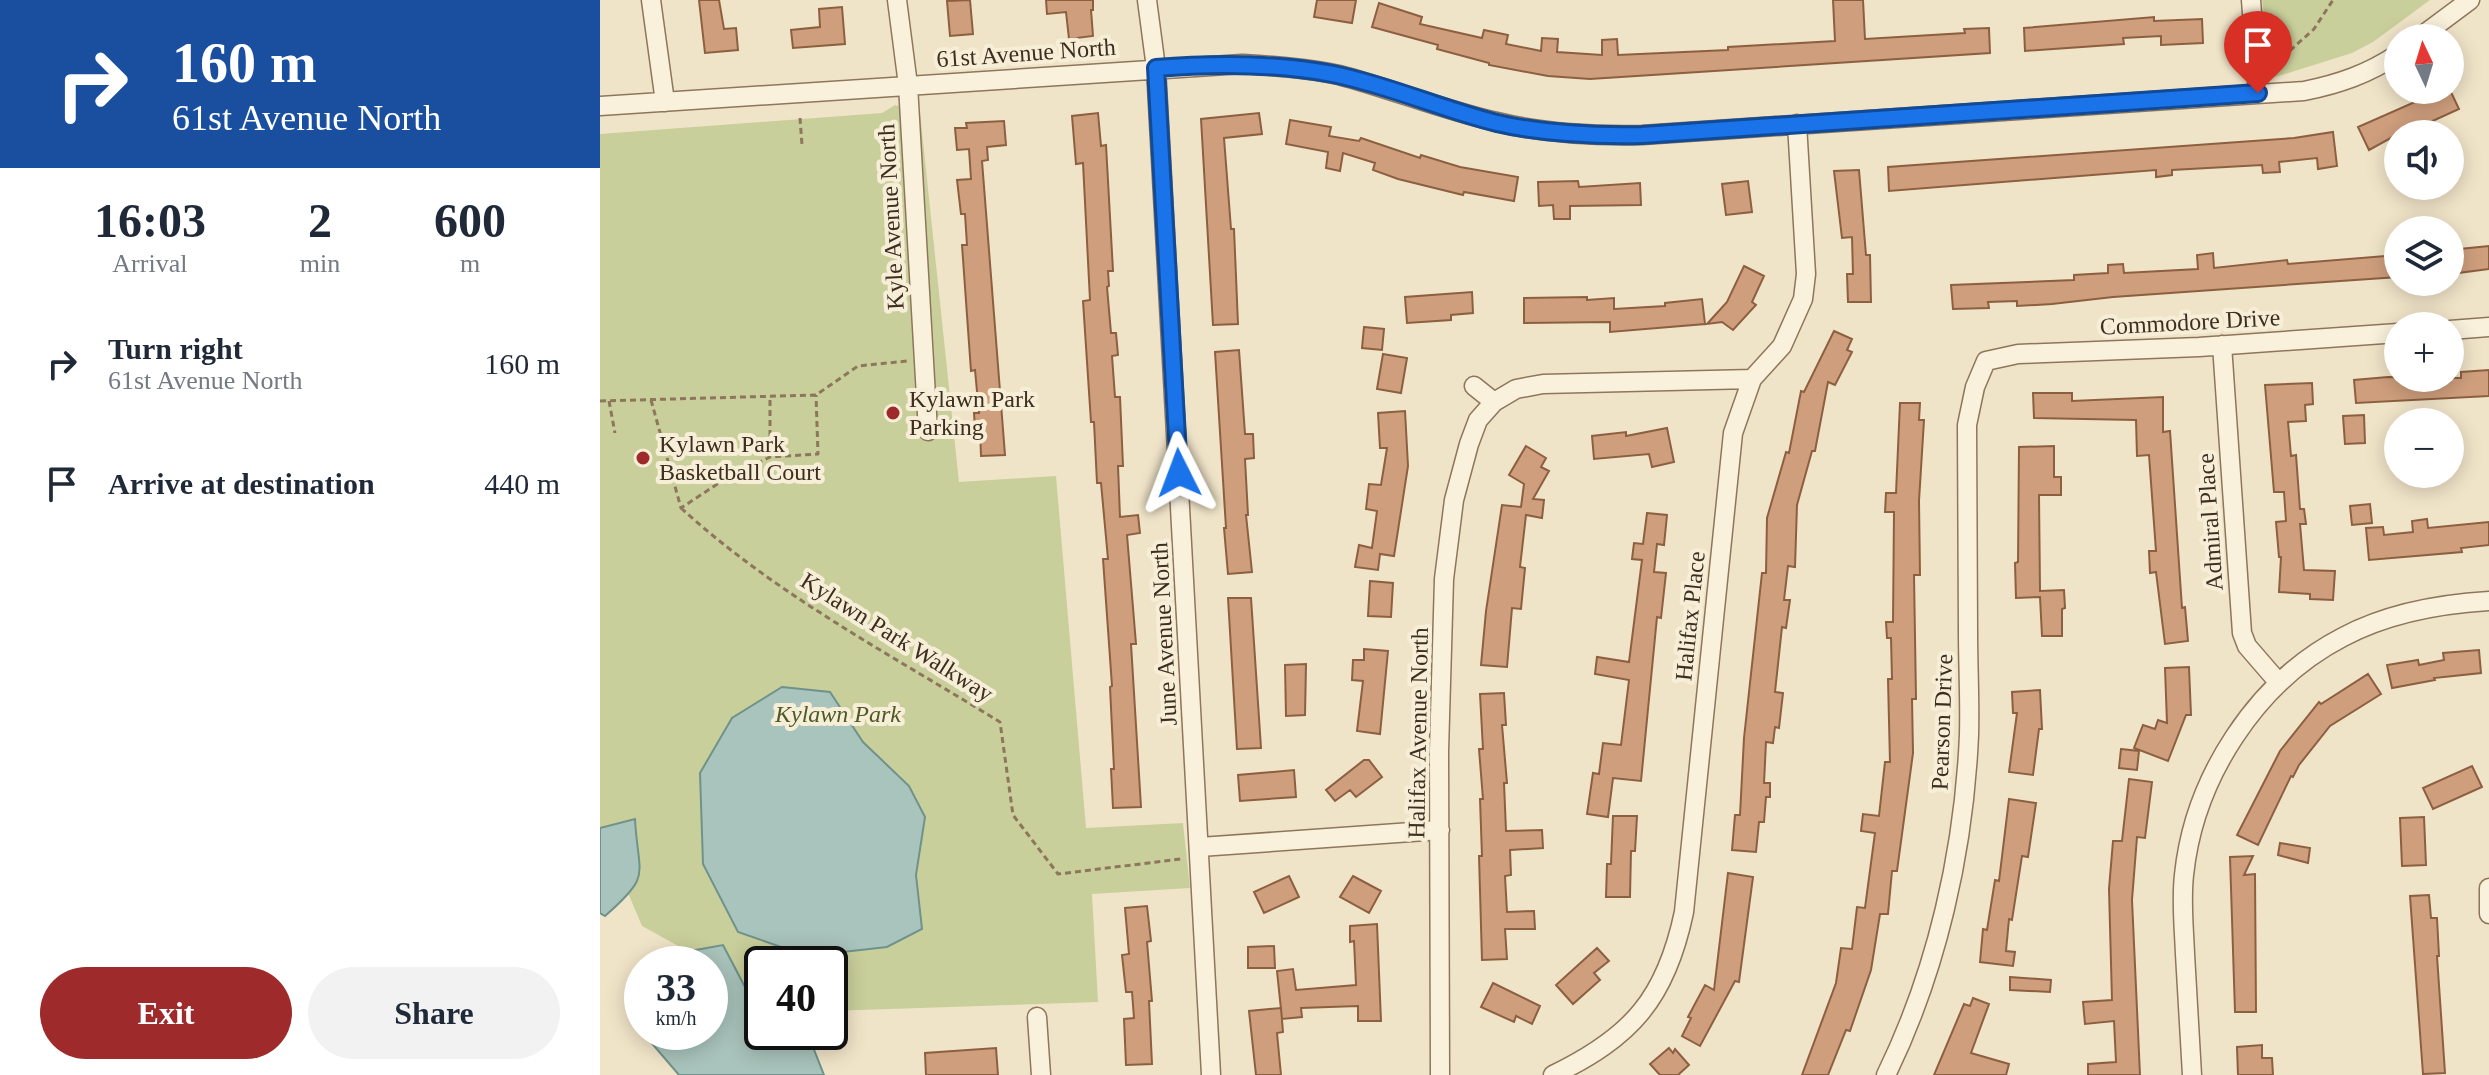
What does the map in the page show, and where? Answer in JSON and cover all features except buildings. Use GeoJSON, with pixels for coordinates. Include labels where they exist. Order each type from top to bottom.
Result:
{"type":"FeatureCollection","features":[{"type":"Feature","properties":{"kind":"street"},"geometry":{"type":"LineString","coordinates":[[651,0],[665,102]]}},
{"type":"Feature","properties":{"kind":"street","name":"Kyle Avenue North"},"geometry":{"type":"LineString","coordinates":[[897,0],[908,85],[928,431]]}},
{"type":"Feature","properties":{"kind":"street","name":"June Avenue North"},"geometry":{"type":"LineString","coordinates":[[1147,0],[1156,68],[1211,1075]]}},
{"type":"Feature","properties":{"kind":"street"},"geometry":{"type":"LineString","coordinates":[[2251,0],[2258,93]]}},
{"type":"Feature","properties":{"kind":"street"},"geometry":{"type":"LineString","coordinates":[[2438,24],[2470,0]]}},
{"type":"Feature","properties":{"kind":"street","name":"61st Avenue North"},"geometry":{"type":"LineString","coordinates":[[600,106],[1242,64],[1290,67],[1337,75],[1498,123],[1545,132],[1593,136],[2304,91],[2340,84],[2384,63]]}},
{"type":"Feature","properties":{"kind":"street","name":"Halifax Place"},"geometry":{"type":"LineString","coordinates":[[1553,1075],[1610,1043],[1638,1016],[1660,984],[1676,950],[1684,912],[1733,433],[1752,379],[1782,346],[1803,299],[1806,274],[1797,124]]}},
{"type":"Feature","properties":{"kind":"street"},"geometry":{"type":"LineString","coordinates":[[2464,329],[2489,327]]}},
{"type":"Feature","properties":{"kind":"street","name":"Commodore Drive"},"geometry":{"type":"LineString","coordinates":[[1986,361],[2018,354],[2384,334]]}},
{"type":"Feature","properties":{"kind":"street","name":"Admiral Place"},"geometry":{"type":"LineString","coordinates":[[2222,345],[2242,633],[2247,646],[2279,683]]}},
{"type":"Feature","properties":{"kind":"street","name":"Pearson Drive"},"geometry":{"type":"LineString","coordinates":[[1886,1075],[1928,969],[1948,893],[1962,814],[1969,735],[1967,425],[1975,387],[1986,361]]}},
{"type":"Feature","properties":{"kind":"street"},"geometry":{"type":"LineString","coordinates":[[1474,386],[1494,402],[1516,389],[1543,384],[1752,379]]}},
{"type":"Feature","properties":{"kind":"street","name":"Halifax Avenue North"},"geometry":{"type":"LineString","coordinates":[[1440,1075],[1444,579],[1454,500],[1469,444],[1478,420],[1494,402]]}},
{"type":"Feature","properties":{"kind":"street"},"geometry":{"type":"LineString","coordinates":[[2192,1075],[2183,877],[2190,836],[2202,796],[2221,758],[2245,722],[2279,683],[2342,637],[2382,620],[2423,609],[2489,601]]}},
{"type":"Feature","properties":{"kind":"street"},"geometry":{"type":"LineString","coordinates":[[1200,850],[1440,830]]}},
{"type":"Feature","properties":{"kind":"street"},"geometry":{"type":"LineString","coordinates":[[2489,888],[2489,914]]}},
{"type":"Feature","properties":{"kind":"street"},"geometry":{"type":"LineString","coordinates":[[1037,1017],[1041,1075]]}},
{"type":"Feature","properties":{"kind":"path"},"geometry":{"type":"LineString","coordinates":[[2275,64],[2314,29],[2333,0]]}},
{"type":"Feature","properties":{"kind":"path"},"geometry":{"type":"LineString","coordinates":[[800,118],[802,145]]}},
{"type":"Feature","properties":{"kind":"path"},"geometry":{"type":"LineString","coordinates":[[600,401],[816,395],[858,366],[923,359]]}},
{"type":"Feature","properties":{"kind":"path"},"geometry":{"type":"LineString","coordinates":[[651,400],[681,508],[722,481],[770,457],[818,454],[816,395]]}},
{"type":"Feature","properties":{"kind":"path"},"geometry":{"type":"LineString","coordinates":[[770,396],[770,457]]}},
{"type":"Feature","properties":{"kind":"path"},"geometry":{"type":"LineString","coordinates":[[609,401],[615,433]]}},
{"type":"Feature","properties":{"kind":"path","name":"Kylawn Park Walkway"},"geometry":{"type":"LineString","coordinates":[[681,508],[722,545],[784,588],[1000,722],[1013,815],[1058,874],[1180,859],[1200,850]]}},
{"type":"Feature","properties":{"kind":"green space"},"geometry":{"type":"Polygon","coordinates":[[[2262,0],[2430,0],[2397,24],[2384,24],[2384,34],[2352,53],[2272,78],[2262,0]]]}},
{"type":"Feature","properties":{"kind":"green space","name":"Kylawn Park"},"geometry":{"type":"Polygon","coordinates":[[[895,105],[920,113],[959,482],[1056,476],[1086,828],[1183,823],[1190,888],[1092,894],[1098,1002],[848,1010],[848,946],[744,946],[744,982],[728,973],[728,946],[678,946],[642,926],[600,827],[600,134],[882,113],[895,105]]]}},
{"type":"Feature","properties":{"kind":"water"},"geometry":{"type":"Polygon","coordinates":[[[782,687],[830,692],[863,742],[909,786],[925,817],[916,875],[922,929],[887,947],[848,951],[848,946],[778,946],[738,932],[703,864],[700,773],[732,718],[782,687]]]}},
{"type":"Feature","properties":{"kind":"water"},"geometry":{"type":"Polygon","coordinates":[[[635,819],[639,874],[630,891],[605,916],[600,913],[600,828],[635,819]]]}},
{"type":"Feature","properties":{"kind":"water"},"geometry":{"type":"Polygon","coordinates":[[[728,955],[744,985],[744,1050],[814,1050],[824,1075],[679,1075],[658,1050],[728,1050],[728,955]]]}},
{"type":"Feature","properties":{"kind":"place","name":"Kylawn Park Parking"},"geometry":{"type":"Point","coordinates":[893,413]}},
{"type":"Feature","properties":{"kind":"place","name":"Kylawn Park Basketball Court"},"geometry":{"type":"Point","coordinates":[643,458]}},
{"type":"Feature","properties":{"kind":"route"},"geometry":{"type":"LineString","coordinates":[[1179,473],[1156,68],[1242,64],[1290,67],[1337,75],[1498,123],[1545,132],[1593,136],[2258,93]]}}]}
